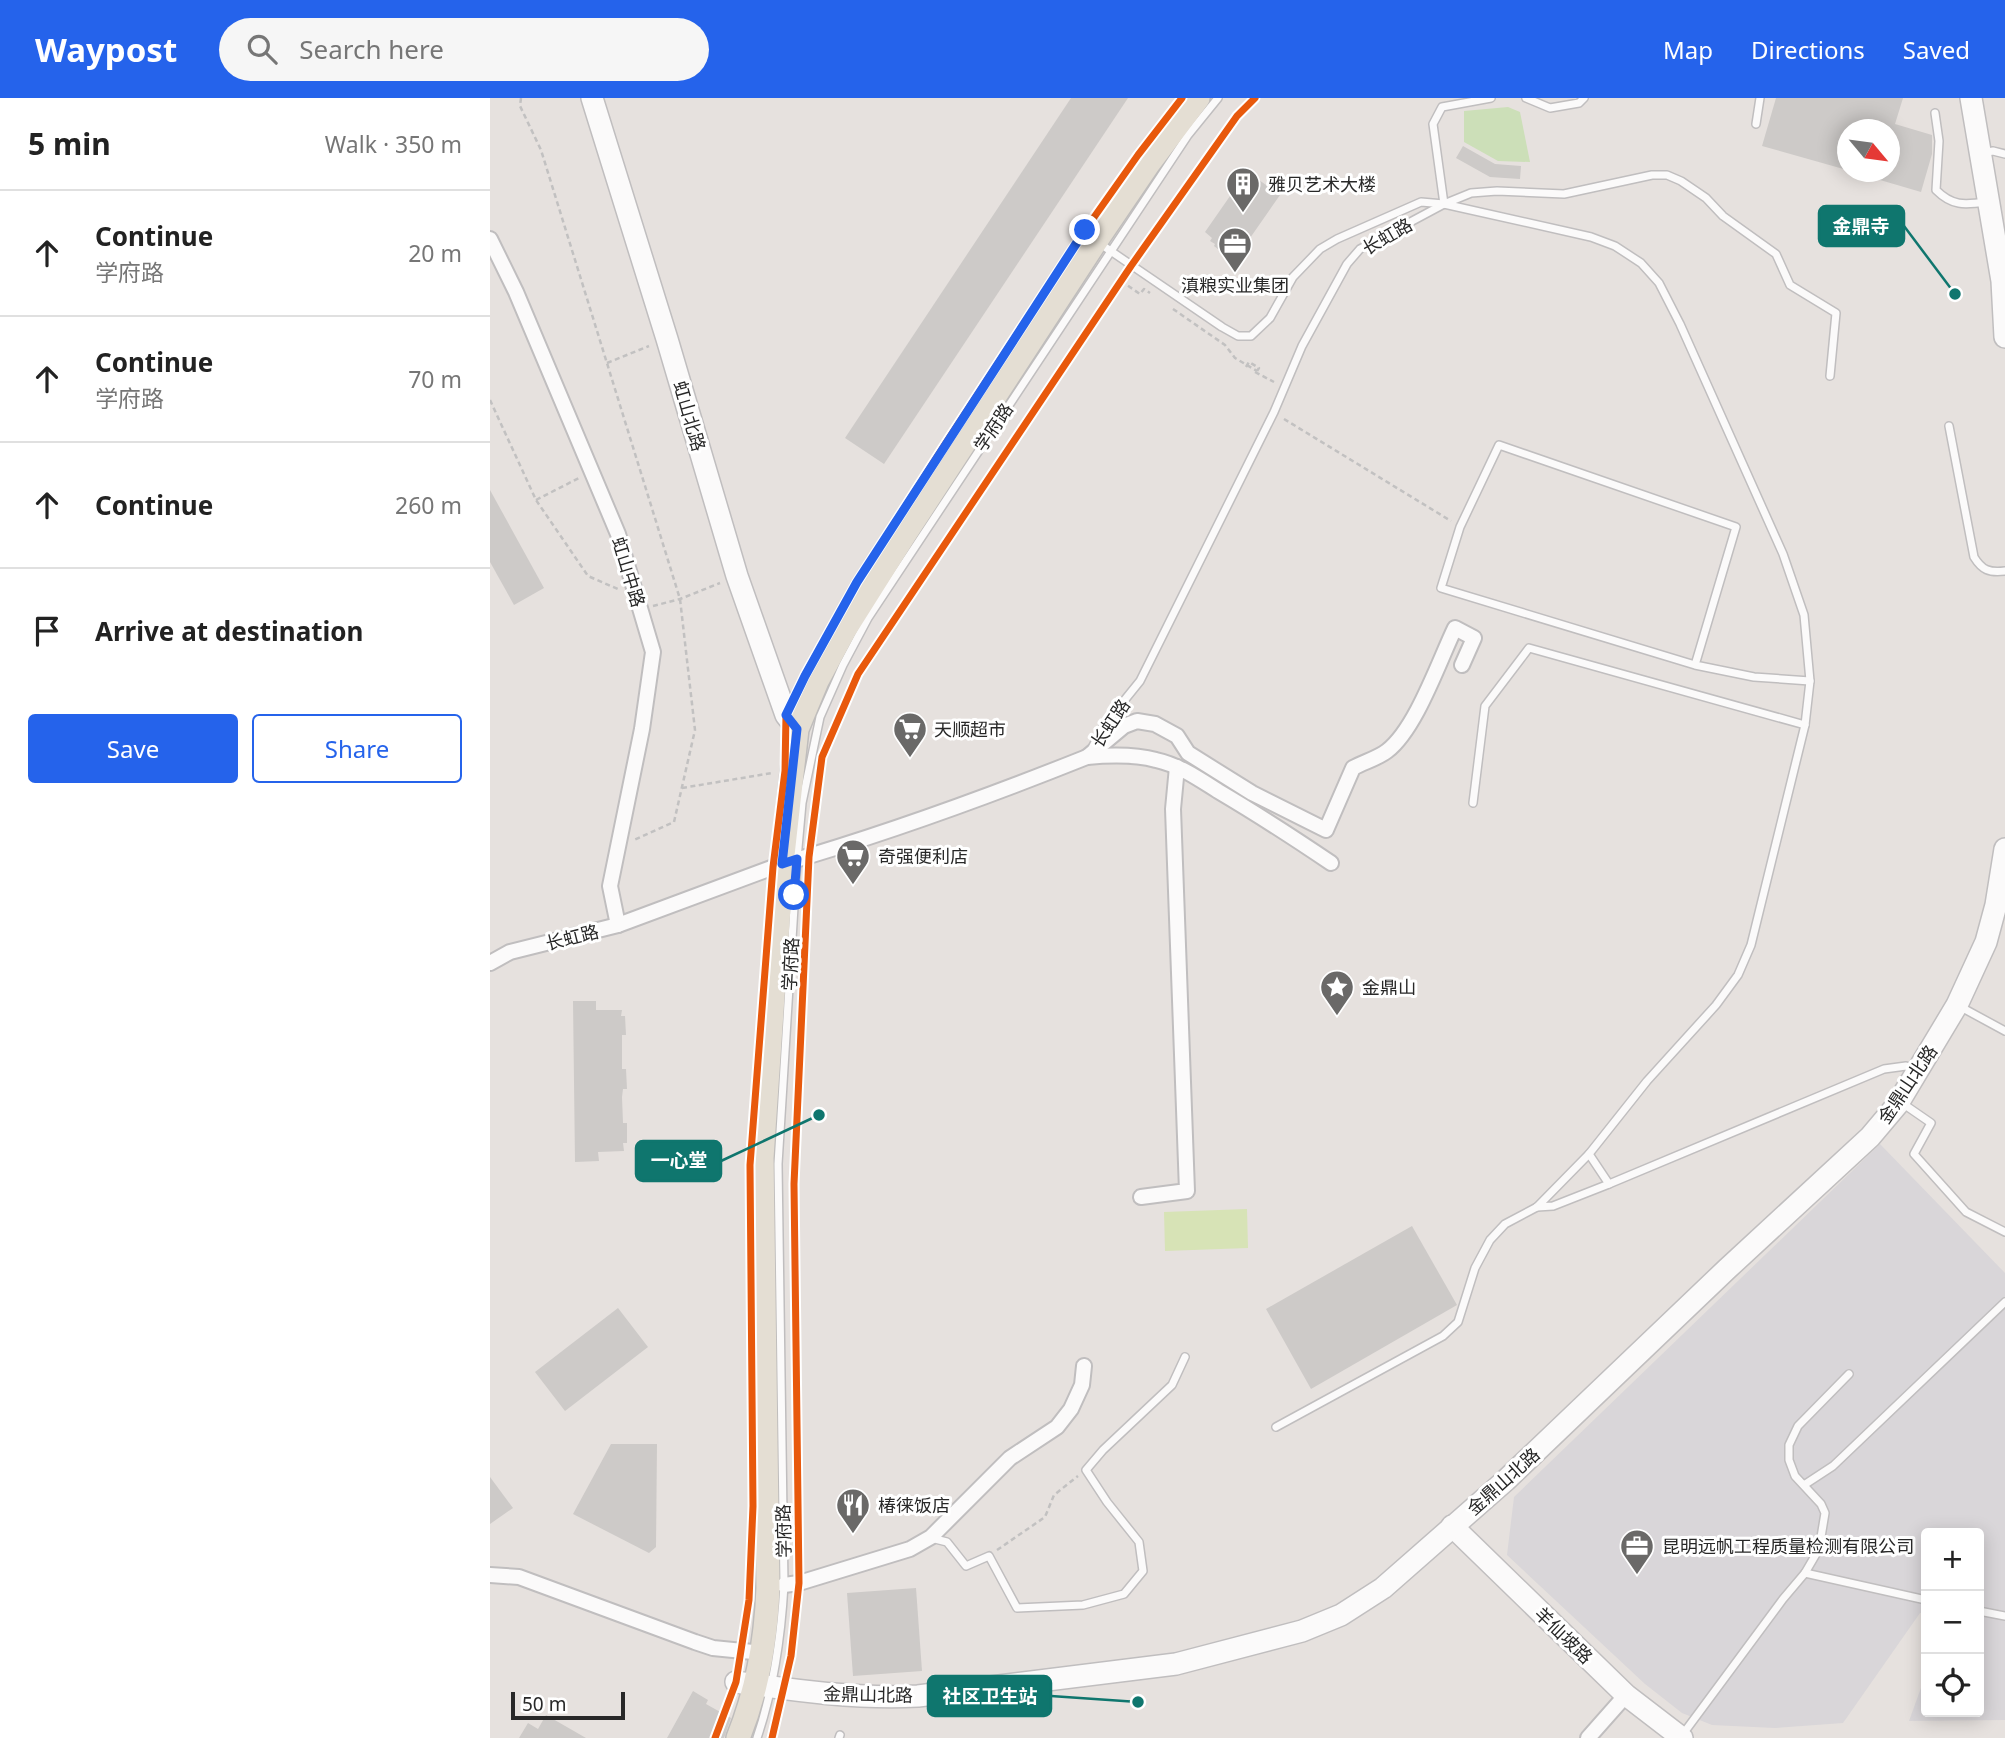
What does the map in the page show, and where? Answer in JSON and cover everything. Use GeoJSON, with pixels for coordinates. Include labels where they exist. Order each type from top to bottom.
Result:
{"type":"FeatureCollection","features":[{"type":"Feature","properties":{"kind":"main road","name":"学府路"},"geometry":{"type":"LineString","coordinates":[[738,1738],[763,1653],[768,1588],[762,1158],[789,861],[797,729],[817,681],[844,631],[1103,246],[1149,163],[1198,98]]}},
{"type":"Feature","properties":{"kind":"street","name":"虹山北路"},"geometry":{"type":"LineString","coordinates":[[592,98],[737,576],[786,715],[797,729]]}},
{"type":"Feature","properties":{"kind":"street"},"geometry":{"type":"LineString","coordinates":[[1971,98],[2002,281],[2005,337]]}},
{"type":"Feature","properties":{"kind":"street","name":"虹山中路"},"geometry":{"type":"LineString","coordinates":[[490,239],[516,292],[618,534],[653,652],[642,729],[610,886],[618,925]]}},
{"type":"Feature","properties":{"kind":"street"},"geometry":{"type":"LineString","coordinates":[[1087,757],[1124,726],[1137,721],[1155,724],[1177,736],[1188,753],[1241,786],[1326,830],[1353,768],[1387,751],[1415,713],[1455,628],[1474,638],[1462,665]]}},
{"type":"Feature","properties":{"kind":"street"},"geometry":{"type":"LineString","coordinates":[[1087,757],[1111,755],[1155,759],[1177,767],[1267,820],[1331,863]]}},
{"type":"Feature","properties":{"kind":"street","name":"长虹路"},"geometry":{"type":"LineString","coordinates":[[490,963],[510,952],[618,925],[789,861],[809,857],[926,817],[1087,757]]}},
{"type":"Feature","properties":{"kind":"street"},"geometry":{"type":"LineString","coordinates":[[1142,1196],[1187,1191],[1173,809],[1177,767]]}},
{"type":"Feature","properties":{"kind":"street","name":"金鼎山北路"},"geometry":{"type":"LineString","coordinates":[[755,1685],[868,1697],[918,1696],[1176,1664],[1302,1631],[1341,1615],[1383,1588],[1506,1480],[1870,1137],[1899,1101],[1957,1005],[1986,943],[1996,905],[2005,849]]}},
{"type":"Feature","properties":{"kind":"street"},"geometry":{"type":"LineString","coordinates":[[784,1585],[799,1583],[910,1549],[931,1538],[1010,1458],[1057,1427],[1071,1409],[1082,1385],[1084,1366]]}},
{"type":"Feature","properties":{"kind":"street","name":"羊仙坡路"},"geometry":{"type":"LineString","coordinates":[[1452,1526],[1626,1695],[1681,1738]]}},
{"type":"Feature","properties":{"kind":"street"},"geometry":{"type":"LineString","coordinates":[[490,1575],[519,1577],[713,1648],[763,1653]]}},
{"type":"Feature","properties":{"kind":"street"},"geometry":{"type":"LineString","coordinates":[[1588,1738],[1626,1695]]}},
{"type":"Feature","properties":{"kind":"lane","name":"学府路"},"geometry":{"type":"LineString","coordinates":[[757,1738],[755,1685],[782,1631],[784,1585],[778,1164],[789,861],[820,717],[843,664],[868,618],[1103,246],[1218,98]]}},
{"type":"Feature","properties":{"kind":"lane"},"geometry":{"type":"LineString","coordinates":[[1444,204],[1433,124],[1436,114],[1442,107],[1491,98]]}},
{"type":"Feature","properties":{"kind":"lane"},"geometry":{"type":"LineString","coordinates":[[1526,98],[1550,108],[1579,103],[1584,98]]}},
{"type":"Feature","properties":{"kind":"lane"},"geometry":{"type":"LineString","coordinates":[[1756,124],[1760,98]]}},
{"type":"Feature","properties":{"kind":"lane"},"geometry":{"type":"LineString","coordinates":[[1935,113],[1939,141],[1936,190],[1946,200],[1959,205],[1990,202]]}},
{"type":"Feature","properties":{"kind":"lane"},"geometry":{"type":"LineString","coordinates":[[1982,153],[1993,151],[2005,154]]}},
{"type":"Feature","properties":{"kind":"lane"},"geometry":{"type":"LineString","coordinates":[[1444,204],[1471,193],[1497,191],[1564,194],[1652,175],[1667,175],[1681,181],[1706,198],[1723,216],[1776,254],[1790,285],[1836,313],[1830,376]]}},
{"type":"Feature","properties":{"kind":"lane"},"geometry":{"type":"LineString","coordinates":[[1103,246],[1232,333],[1243,337],[1251,335],[1270,318],[1293,277],[1320,249],[1421,202],[1444,204],[1591,237],[1615,246],[1641,262],[1659,283],[1783,554],[1804,615],[1810,681],[1805,725],[1751,945],[1738,975],[1716,1005],[1647,1081],[1588,1154],[1537,1207],[1505,1224],[1490,1240],[1475,1268],[1458,1322],[1443,1336],[1276,1427]]}},
{"type":"Feature","properties":{"kind":"lane","name":"长虹路"},"geometry":{"type":"LineString","coordinates":[[1087,757],[1102,728],[1140,681],[1273,412],[1302,346],[1347,264],[1360,249],[1444,204]]}},
{"type":"Feature","properties":{"kind":"lane"},"geometry":{"type":"LineString","coordinates":[[1949,426],[1974,556],[1981,568],[1988,571],[2005,571]]}},
{"type":"Feature","properties":{"kind":"lane"},"geometry":{"type":"LineString","coordinates":[[1695,666],[1736,527],[1499,445],[1460,527],[1441,588],[1695,666],[1754,677],[1810,681]]}},
{"type":"Feature","properties":{"kind":"lane"},"geometry":{"type":"LineString","coordinates":[[1473,803],[1485,706],[1529,648],[1805,725]]}},
{"type":"Feature","properties":{"kind":"lane"},"geometry":{"type":"LineString","coordinates":[[1957,1005],[2003,1026]]}},
{"type":"Feature","properties":{"kind":"lane"},"geometry":{"type":"LineString","coordinates":[[1537,1207],[1553,1206],[1609,1184],[1884,1069],[1906,1066],[1918,1070]]}},
{"type":"Feature","properties":{"kind":"lane"},"geometry":{"type":"LineString","coordinates":[[1899,1101],[1931,1123],[1914,1154],[1924,1168],[1939,1179],[1966,1212],[2005,1232]]}},
{"type":"Feature","properties":{"kind":"lane"},"geometry":{"type":"LineString","coordinates":[[1588,1154],[1609,1184]]}},
{"type":"Feature","properties":{"kind":"lane"},"geometry":{"type":"LineString","coordinates":[[1804,1485],[1833,1466],[2005,1301]]}},
{"type":"Feature","properties":{"kind":"lane"},"geometry":{"type":"LineString","coordinates":[[931,1538],[947,1542],[965,1566],[989,1556],[1017,1608],[1083,1605],[1124,1594],[1143,1571],[1139,1542],[1086,1470],[1103,1450],[1172,1385],[1185,1357]]}},
{"type":"Feature","properties":{"kind":"lane"},"geometry":{"type":"LineString","coordinates":[[1681,1738],[1805,1573],[1819,1549],[1825,1513],[1821,1504],[1795,1476],[1789,1460],[1789,1445],[1798,1426],[1849,1374]]}},
{"type":"Feature","properties":{"kind":"lane"},"geometry":{"type":"LineString","coordinates":[[1805,1573],[1921,1599]]}},
{"type":"Feature","properties":{"kind":"lane"},"geometry":{"type":"LineString","coordinates":[[1984,1612],[2005,1616]]}},
{"type":"Feature","properties":{"kind":"path"},"geometry":{"type":"LineString","coordinates":[[521,98],[520,106],[541,150],[680,599],[695,730],[674,821],[618,847]]}},
{"type":"Feature","properties":{"kind":"path"},"geometry":{"type":"LineString","coordinates":[[1113,293],[1131,265]]}},
{"type":"Feature","properties":{"kind":"path"},"geometry":{"type":"LineString","coordinates":[[1121,281],[1140,294],[1144,289],[1158,298]]}},
{"type":"Feature","properties":{"kind":"path"},"geometry":{"type":"LineString","coordinates":[[1169,306],[1225,345],[1235,358],[1257,372],[1259,368],[1249,362],[1246,367],[1285,387]]}},
{"type":"Feature","properties":{"kind":"path"},"geometry":{"type":"LineString","coordinates":[[607,363],[667,339]]}},
{"type":"Feature","properties":{"kind":"path"},"geometry":{"type":"LineString","coordinates":[[490,400],[536,500],[588,576],[638,603],[680,599],[737,576]]}},
{"type":"Feature","properties":{"kind":"path"},"geometry":{"type":"LineString","coordinates":[[1273,412],[1460,527]]}},
{"type":"Feature","properties":{"kind":"path"},"geometry":{"type":"LineString","coordinates":[[536,500],[592,471]]}},
{"type":"Feature","properties":{"kind":"path"},"geometry":{"type":"LineString","coordinates":[[682,788],[772,773]]}},
{"type":"Feature","properties":{"kind":"path"},"geometry":{"type":"LineString","coordinates":[[989,1556],[1045,1517],[1054,1495],[1086,1470]]}},
{"type":"Feature","properties":{"kind":"shaded area"},"geometry":{"type":"Polygon","coordinates":[[[1880,1144],[2005,1273],[2005,1720],[1909,1721],[1921,1688],[1921,1717],[1984,1717],[1984,1528],[1921,1528],[1921,1613],[1843,1723],[1775,1728],[1712,1725],[1682,1713],[1645,1684],[1507,1555],[1514,1497],[1880,1144]]]}},
{"type":"Feature","properties":{"kind":"green space"},"geometry":{"type":"Polygon","coordinates":[[[1508,107],[1520,112],[1530,162],[1498,161],[1464,142],[1464,111],[1508,107]]]}},
{"type":"Feature","properties":{"kind":"green space"},"geometry":{"type":"Polygon","coordinates":[[[1247,1209],[1248,1248],[1165,1251],[1164,1212],[1247,1209]]]}},
{"type":"Feature","properties":{"kind":"building"},"geometry":{"type":"Polygon","coordinates":[[[1071,98],[1128,98],[884,464],[845,438],[1071,98]]]}},
{"type":"Feature","properties":{"kind":"building"},"geometry":{"type":"Polygon","coordinates":[[[1776,98],[1903,98],[1897,119],[1837,119],[1837,167],[1762,146],[1776,98]]]}},
{"type":"Feature","properties":{"kind":"building"},"geometry":{"type":"Polygon","coordinates":[[[1900,125],[1932,135],[1932,154],[1921,192],[1887,182],[1900,182],[1900,125]]]}},
{"type":"Feature","properties":{"kind":"building"},"geometry":{"type":"Polygon","coordinates":[[[1463,146],[1495,164],[1521,166],[1520,179],[1490,177],[1456,158],[1463,146]]]}},
{"type":"Feature","properties":{"kind":"building","name":"雅贝艺术大楼"},"geometry":{"type":"Polygon","coordinates":[[[1252,175],[1280,195],[1234,261],[1214,246],[1210,241],[1212,238],[1205,232],[1237,186],[1242,189],[1252,175]]]}},
{"type":"Feature","properties":{"kind":"building"},"geometry":{"type":"Polygon","coordinates":[[[490,490],[544,588],[514,605],[490,562],[490,490]]]}},
{"type":"Feature","properties":{"kind":"building"},"geometry":{"type":"Polygon","coordinates":[[[573,1001],[596,1001],[596,1010],[622,1010],[621,1016],[625,1016],[622,1069],[626,1069],[627,1089],[623,1089],[622,1097],[623,1123],[627,1123],[627,1143],[623,1143],[624,1151],[598,1152],[599,1161],[575,1162],[573,1001]]]}},
{"type":"Feature","properties":{"kind":"building"},"geometry":{"type":"Polygon","coordinates":[[[1412,1226],[1457,1305],[1311,1389],[1266,1309],[1412,1226]]]}},
{"type":"Feature","properties":{"kind":"building"},"geometry":{"type":"Polygon","coordinates":[[[618,1308],[648,1347],[565,1411],[535,1372],[618,1308]]]}},
{"type":"Feature","properties":{"kind":"building"},"geometry":{"type":"Polygon","coordinates":[[[611,1444],[657,1444],[656,1547],[649,1553],[573,1514],[611,1444]]]}},
{"type":"Feature","properties":{"kind":"building"},"geometry":{"type":"Polygon","coordinates":[[[490,1477],[513,1508],[490,1524],[490,1477]]]}},
{"type":"Feature","properties":{"kind":"building"},"geometry":{"type":"Polygon","coordinates":[[[916,1588],[922,1671],[853,1676],[847,1593],[916,1588]]]}},
{"type":"Feature","properties":{"kind":"building"},"geometry":{"type":"Polygon","coordinates":[[[693,1691],[708,1700],[706,1704],[731,1718],[724,1738],[667,1738],[693,1691]]]}},
{"type":"Feature","properties":{"kind":"building"},"geometry":{"type":"Polygon","coordinates":[[[546,1715],[586,1738],[519,1738],[528,1723],[538,1729],[546,1715]]]}},
{"type":"Feature","properties":{"kind":"cycle path"},"geometry":{"type":"LineString","coordinates":[[715,1738],[736,1682],[749,1600],[753,1506],[750,1165],[773,867],[785,771],[786,715],[857,582],[946,443],[1085,230],[1182,98]]}},
{"type":"Feature","properties":{"kind":"cycle path"},"geometry":{"type":"LineString","coordinates":[[772,1738],[791,1656],[799,1583],[794,1184],[809,857],[822,757],[858,674],[1131,266],[1237,116],[1255,98]]}},
{"type":"Feature","properties":{"kind":"place","name":"雅贝艺术大楼"},"geometry":{"type":"Point","coordinates":[1243,214]}},
{"type":"Feature","properties":{"kind":"place","name":"滇粮实业集团"},"geometry":{"type":"Point","coordinates":[1235,274]}},
{"type":"Feature","properties":{"kind":"place","name":"金鼎寺"},"geometry":{"type":"Point","coordinates":[1955,294]}},
{"type":"Feature","properties":{"kind":"place","name":"天顺超市"},"geometry":{"type":"Point","coordinates":[910,759]}},
{"type":"Feature","properties":{"kind":"place","name":"奇强便利店"},"geometry":{"type":"Point","coordinates":[853,886]}},
{"type":"Feature","properties":{"kind":"place","name":"金鼎山"},"geometry":{"type":"Point","coordinates":[1337,1017]}},
{"type":"Feature","properties":{"kind":"place","name":"一心堂"},"geometry":{"type":"Point","coordinates":[819,1115]}},
{"type":"Feature","properties":{"kind":"place","name":"椿徕饭店"},"geometry":{"type":"Point","coordinates":[853,1535]}},
{"type":"Feature","properties":{"kind":"place","name":"昆明远帆工程质量检测有限公司"},"geometry":{"type":"Point","coordinates":[1637,1576]}},
{"type":"Feature","properties":{"kind":"place","name":"社区卫生站"},"geometry":{"type":"Point","coordinates":[1138,1702]}},
{"type":"Feature","properties":{"kind":"route"},"geometry":{"type":"LineString","coordinates":[[794,895],[797,859],[782,864],[797,729],[786,715],[857,582],[1085,230]]}}]}
